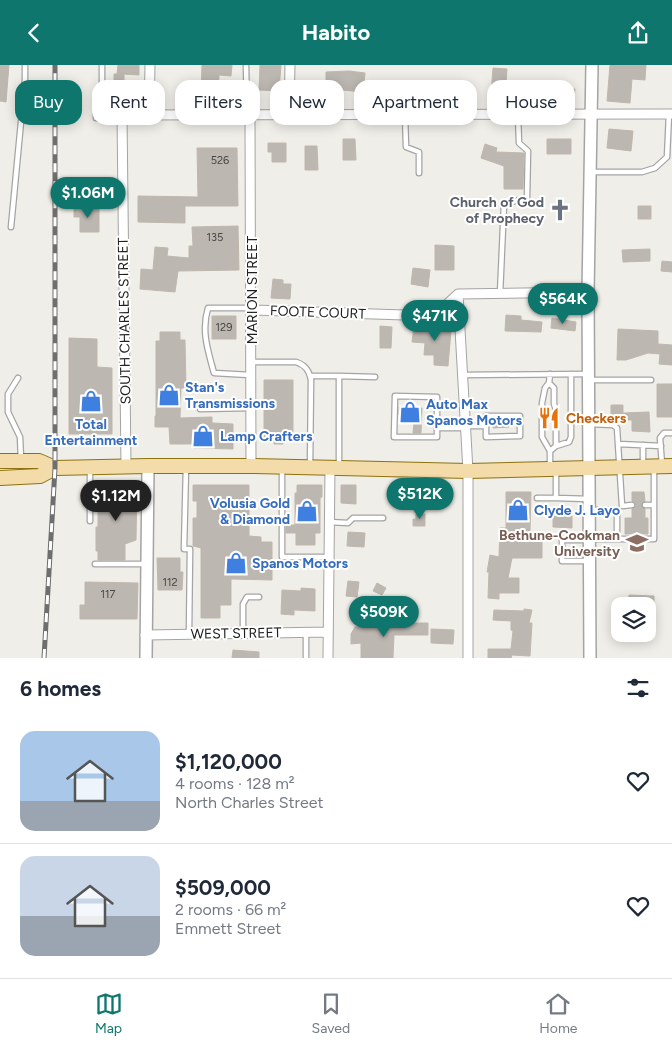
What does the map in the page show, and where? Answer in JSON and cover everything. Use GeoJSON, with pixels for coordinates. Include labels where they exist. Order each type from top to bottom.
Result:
{"type":"FeatureCollection","features":[{"type":"Feature","properties":{"kind":"main road"},"geometry":{"type":"LineString","coordinates":[[9,462],[39,461],[56,468],[251,466],[468,471],[658,467]]}},
{"type":"Feature","properties":{"kind":"main road"},"geometry":{"type":"LineString","coordinates":[[0,478],[40,477],[56,468]]}},
{"type":"Feature","properties":{"kind":"street"},"geometry":{"type":"LineString","coordinates":[[150,65],[150,80]]}},
{"type":"Feature","properties":{"kind":"street"},"geometry":{"type":"LineString","coordinates":[[290,65],[290,80]]}},
{"type":"Feature","properties":{"kind":"street"},"geometry":{"type":"LineString","coordinates":[[590,658],[588,292],[592,65]]}},
{"type":"Feature","properties":{"kind":"street"},"geometry":{"type":"LineString","coordinates":[[575,115],[670,114]]}},
{"type":"Feature","properties":{"kind":"street","name":"SOUTH CHARLES STREET"},"geometry":{"type":"LineString","coordinates":[[122,125],[126,466]]}},
{"type":"Feature","properties":{"kind":"street","name":"MARION STREET"},"geometry":{"type":"LineString","coordinates":[[248,125],[252,309],[251,466]]}},
{"type":"Feature","properties":{"kind":"street"},"geometry":{"type":"LineString","coordinates":[[468,658],[468,471],[458,294],[588,292]]}},
{"type":"Feature","properties":{"kind":"street","name":"FOOTE COURT"},"geometry":{"type":"LineString","coordinates":[[252,309],[404,315],[445,306],[458,294]]}},
{"type":"Feature","properties":{"kind":"street"},"geometry":{"type":"LineString","coordinates":[[146,658],[148,466]]}},
{"type":"Feature","properties":{"kind":"street"},"geometry":{"type":"LineString","coordinates":[[328,658],[329,522],[334,467]]}},
{"type":"Feature","properties":{"kind":"street","name":"WEST STREET"},"geometry":{"type":"LineString","coordinates":[[145,635],[328,632]]}},
{"type":"Feature","properties":{"kind":"lane"},"geometry":{"type":"LineString","coordinates":[[11,227],[25,65]]}},
{"type":"Feature","properties":{"kind":"lane"},"geometry":{"type":"LineString","coordinates":[[102,65],[102,80]]}},
{"type":"Feature","properties":{"kind":"lane"},"geometry":{"type":"LineString","coordinates":[[246,65],[247,80]]}},
{"type":"Feature","properties":{"kind":"lane"},"geometry":{"type":"LineString","coordinates":[[591,173],[642,172],[655,168],[667,157],[670,114]]}},
{"type":"Feature","properties":{"kind":"lane"},"geometry":{"type":"LineString","coordinates":[[405,125],[406,147],[419,152],[419,173]]}},
{"type":"Feature","properties":{"kind":"lane"},"geometry":{"type":"LineString","coordinates":[[500,293],[504,204],[527,198],[528,151],[518,143],[518,125]]}},
{"type":"Feature","properties":{"kind":"lane"},"geometry":{"type":"LineString","coordinates":[[252,309],[208,309],[204,319],[204,336],[214,373],[252,375]]}},
{"type":"Feature","properties":{"kind":"lane"},"geometry":{"type":"LineString","coordinates":[[252,362],[296,362],[306,367],[310,376],[310,467]]}},
{"type":"Feature","properties":{"kind":"lane"},"geometry":{"type":"LineString","coordinates":[[550,374],[550,383],[554,388],[556,410],[556,446]]}},
{"type":"Feature","properties":{"kind":"lane"},"geometry":{"type":"LineString","coordinates":[[550,451],[556,446],[569,442],[571,437],[571,374]]}},
{"type":"Feature","properties":{"kind":"lane"},"geometry":{"type":"LineString","coordinates":[[463,375],[571,374],[588,377],[651,381]]}},
{"type":"Feature","properties":{"kind":"lane"},"geometry":{"type":"LineString","coordinates":[[310,376],[375,377]]}},
{"type":"Feature","properties":{"kind":"lane"},"geometry":{"type":"LineString","coordinates":[[334,467],[339,376]]}},
{"type":"Feature","properties":{"kind":"lane"},"geometry":{"type":"LineString","coordinates":[[9,462],[20,437],[8,412],[8,394],[18,378]]}},
{"type":"Feature","properties":{"kind":"lane"},"geometry":{"type":"LineString","coordinates":[[550,383],[545,388],[542,403],[542,437],[550,451],[556,498]]}},
{"type":"Feature","properties":{"kind":"lane"},"geometry":{"type":"LineString","coordinates":[[395,396],[437,397],[437,428],[437,437],[394,437],[395,396]]}},
{"type":"Feature","properties":{"kind":"lane"},"geometry":{"type":"LineString","coordinates":[[200,409],[252,408]]}},
{"type":"Feature","properties":{"kind":"lane"},"geometry":{"type":"LineString","coordinates":[[520,415],[520,437],[486,437],[486,426],[486,416],[520,415]]}},
{"type":"Feature","properties":{"kind":"lane"},"geometry":{"type":"LineString","coordinates":[[589,424],[616,426],[621,468],[622,505]]}},
{"type":"Feature","properties":{"kind":"lane"},"geometry":{"type":"LineString","coordinates":[[437,428],[486,426]]}},
{"type":"Feature","properties":{"kind":"lane"},"geometry":{"type":"LineString","coordinates":[[589,561],[562,561],[562,540],[654,539],[654,505],[660,446],[662,435],[672,433]]}},
{"type":"Feature","properties":{"kind":"lane"},"geometry":{"type":"LineString","coordinates":[[619,444],[660,446]]}},
{"type":"Feature","properties":{"kind":"lane"},"geometry":{"type":"LineString","coordinates":[[643,445],[658,467]]}},
{"type":"Feature","properties":{"kind":"lane"},"geometry":{"type":"LineString","coordinates":[[186,466],[184,549],[190,549],[189,634]]}},
{"type":"Feature","properties":{"kind":"lane"},"geometry":{"type":"LineString","coordinates":[[90,467],[90,521]]}},
{"type":"Feature","properties":{"kind":"lane"},"geometry":{"type":"LineString","coordinates":[[282,467],[282,557],[329,557]]}},
{"type":"Feature","properties":{"kind":"lane"},"geometry":{"type":"LineString","coordinates":[[538,498],[556,498],[616,510]]}},
{"type":"Feature","properties":{"kind":"lane"},"geometry":{"type":"LineString","coordinates":[[616,510],[622,505],[632,505]]}},
{"type":"Feature","properties":{"kind":"lane"},"geometry":{"type":"LineString","coordinates":[[645,505],[654,505]]}},
{"type":"Feature","properties":{"kind":"lane"},"geometry":{"type":"LineString","coordinates":[[616,510],[617,539]]}},
{"type":"Feature","properties":{"kind":"lane"},"geometry":{"type":"LineString","coordinates":[[329,522],[348,523],[353,518],[383,518]]}},
{"type":"Feature","properties":{"kind":"lane"},"geometry":{"type":"LineString","coordinates":[[95,564],[146,564]]}},
{"type":"Feature","properties":{"kind":"lane"},"geometry":{"type":"LineString","coordinates":[[243,633],[243,604],[247,597],[259,597]]}},
{"type":"Feature","properties":{"kind":"lane"},"geometry":{"type":"LineString","coordinates":[[306,632],[306,658]]}},
{"type":"Feature","properties":{"kind":"building"},"geometry":{"type":"Polygon","coordinates":[[[0,65],[9,65],[6,102],[0,101],[0,65]]]}},
{"type":"Feature","properties":{"kind":"building"},"geometry":{"type":"Polygon","coordinates":[[[118,65],[139,65],[139,75],[124,74],[124,80],[114,80],[114,74],[117,74],[118,65]]]}},
{"type":"Feature","properties":{"kind":"building"},"geometry":{"type":"Polygon","coordinates":[[[202,65],[232,65],[231,76],[219,75],[219,80],[202,80],[202,65]]]}},
{"type":"Feature","properties":{"kind":"building"},"geometry":{"type":"Polygon","coordinates":[[[260,65],[281,65],[280,80],[270,80],[270,91],[260,90],[260,65]]]}},
{"type":"Feature","properties":{"kind":"building"},"geometry":{"type":"Polygon","coordinates":[[[610,65],[646,65],[645,80],[632,79],[630,103],[607,101],[610,65]]]}},
{"type":"Feature","properties":{"kind":"building"},"geometry":{"type":"Polygon","coordinates":[[[493,68],[507,69],[506,80],[492,80],[493,68]]]}},
{"type":"Feature","properties":{"kind":"building"},"geometry":{"type":"Polygon","coordinates":[[[349,71],[365,73],[364,80],[354,80],[354,91],[344,90],[344,80],[326,80],[326,72],[349,71]]]}},
{"type":"Feature","properties":{"kind":"building"},"geometry":{"type":"Polygon","coordinates":[[[609,129],[633,131],[631,151],[607,148],[609,129]]]}},
{"type":"Feature","properties":{"kind":"building"},"geometry":{"type":"Polygon","coordinates":[[[343,139],[355,139],[356,160],[343,160],[343,139]]]}},
{"type":"Feature","properties":{"kind":"building"},"geometry":{"type":"Polygon","coordinates":[[[547,139],[571,139],[571,154],[547,154],[547,139]]]}},
{"type":"Feature","properties":{"kind":"building"},"geometry":{"type":"Polygon","coordinates":[[[268,143],[286,143],[286,162],[272,162],[272,152],[268,152],[268,143]]]}},
{"type":"Feature","properties":{"kind":"building"},"geometry":{"type":"Polygon","coordinates":[[[485,144],[497,148],[496,152],[524,153],[523,189],[504,189],[504,166],[481,158],[485,144]]]}},
{"type":"Feature","properties":{"kind":"building"},"geometry":{"type":"Polygon","coordinates":[[[305,146],[317,146],[318,170],[305,170],[305,146]]]}},
{"type":"Feature","properties":{"kind":"building"},"geometry":{"type":"Polygon","coordinates":[[[197,148],[237,148],[238,206],[185,206],[185,223],[138,222],[138,196],[198,197],[197,148]]]}},
{"type":"Feature","properties":{"kind":"building"},"geometry":{"type":"Polygon","coordinates":[[[638,206],[651,206],[651,219],[638,219],[638,206]]]}},
{"type":"Feature","properties":{"kind":"building"},"geometry":{"type":"Polygon","coordinates":[[[74,207],[99,207],[99,232],[80,232],[80,217],[74,217],[74,207]]]}},
{"type":"Feature","properties":{"kind":"building"},"geometry":{"type":"Polygon","coordinates":[[[238,226],[239,270],[178,271],[175,292],[140,289],[141,269],[153,270],[155,247],[168,248],[167,256],[189,258],[189,246],[193,246],[192,227],[238,226]]]}},
{"type":"Feature","properties":{"kind":"building"},"geometry":{"type":"Polygon","coordinates":[[[435,245],[454,246],[454,270],[435,270],[435,245]]]}},
{"type":"Feature","properties":{"kind":"building"},"geometry":{"type":"Polygon","coordinates":[[[650,249],[650,261],[623,262],[622,250],[650,249]]]}},
{"type":"Feature","properties":{"kind":"building"},"geometry":{"type":"Polygon","coordinates":[[[662,261],[672,262],[672,272],[661,271],[662,261]]]}},
{"type":"Feature","properties":{"kind":"building"},"geometry":{"type":"Polygon","coordinates":[[[413,268],[430,270],[428,287],[411,284],[413,268]]]}},
{"type":"Feature","properties":{"kind":"building"},"geometry":{"type":"Polygon","coordinates":[[[273,279],[283,280],[283,284],[291,284],[290,299],[271,298],[273,279]]]}},
{"type":"Feature","properties":{"kind":"building"},"geometry":{"type":"Polygon","coordinates":[[[506,315],[521,316],[521,320],[542,322],[541,332],[505,331],[506,315]]]}},
{"type":"Feature","properties":{"kind":"building"},"geometry":{"type":"Polygon","coordinates":[[[212,316],[236,316],[236,339],[212,339],[212,316]]]}},
{"type":"Feature","properties":{"kind":"building"},"geometry":{"type":"Polygon","coordinates":[[[552,318],[576,322],[575,331],[551,328],[552,318]]]}},
{"type":"Feature","properties":{"kind":"building"},"geometry":{"type":"Polygon","coordinates":[[[435,321],[447,322],[447,330],[451,331],[448,366],[434,365],[434,355],[424,355],[425,343],[412,342],[414,326],[435,329],[435,321]]]}},
{"type":"Feature","properties":{"kind":"building"},"geometry":{"type":"Polygon","coordinates":[[[380,326],[392,327],[391,348],[380,348],[380,326]]]}},
{"type":"Feature","properties":{"kind":"building"},"geometry":{"type":"Polygon","coordinates":[[[618,329],[658,331],[658,344],[672,345],[672,365],[659,364],[660,354],[648,353],[626,360],[617,360],[618,329]]]}},
{"type":"Feature","properties":{"kind":"building","name":"Stan's Transmissions"},"geometry":{"type":"Polygon","coordinates":[[[160,332],[180,332],[180,340],[185,340],[186,388],[181,388],[180,418],[212,417],[212,423],[233,424],[233,449],[193,448],[193,444],[170,444],[169,427],[155,427],[156,341],[160,341],[160,332]]]}},
{"type":"Feature","properties":{"kind":"building","name":"Total Entertainment"},"geometry":{"type":"Polygon","coordinates":[[[69,338],[97,339],[97,367],[112,368],[112,434],[69,434],[69,338]]]}},
{"type":"Feature","properties":{"kind":"building"},"geometry":{"type":"Polygon","coordinates":[[[264,380],[293,380],[293,440],[283,440],[283,444],[274,444],[274,440],[264,440],[264,380]]]}},
{"type":"Feature","properties":{"kind":"building"},"geometry":{"type":"Polygon","coordinates":[[[657,384],[672,384],[672,417],[657,417],[657,384]]]}},
{"type":"Feature","properties":{"kind":"building"},"geometry":{"type":"Polygon","coordinates":[[[611,405],[623,405],[623,413],[649,412],[650,432],[632,431],[632,420],[611,420],[611,405]]]}},
{"type":"Feature","properties":{"kind":"building","name":"Auto Max Spanos Motors"},"geometry":{"type":"Polygon","coordinates":[[[399,407],[422,408],[421,433],[413,433],[414,422],[410,422],[410,416],[399,415],[399,407]]]}},
{"type":"Feature","properties":{"kind":"building"},"geometry":{"type":"Polygon","coordinates":[[[493,420],[508,420],[509,427],[493,428],[493,420]]]}},
{"type":"Feature","properties":{"kind":"building"},"geometry":{"type":"Polygon","coordinates":[[[120,485],[137,485],[136,540],[125,544],[125,560],[98,560],[96,527],[98,527],[98,501],[103,501],[103,487],[120,487],[120,485]]]}},
{"type":"Feature","properties":{"kind":"building","name":"Spanos Motors"},"geometry":{"type":"Polygon","coordinates":[[[193,485],[249,485],[249,536],[261,537],[261,542],[272,542],[272,580],[231,579],[231,605],[220,605],[220,618],[201,618],[201,548],[193,546],[193,518],[197,518],[197,501],[193,501],[193,485]]]}},
{"type":"Feature","properties":{"kind":"building","name":"Volusia Gold & Diamond"},"geometry":{"type":"Polygon","coordinates":[[[297,485],[322,485],[320,533],[315,533],[315,545],[296,545],[296,533],[286,533],[286,525],[295,525],[295,493],[297,493],[297,485]]]}},
{"type":"Feature","properties":{"kind":"building"},"geometry":{"type":"Polygon","coordinates":[[[341,485],[356,485],[356,504],[341,503],[341,485]]]}},
{"type":"Feature","properties":{"kind":"building"},"geometry":{"type":"Polygon","coordinates":[[[506,492],[531,492],[530,532],[542,532],[542,558],[512,558],[508,578],[519,578],[519,593],[499,593],[499,599],[488,598],[489,572],[487,572],[490,555],[499,557],[500,528],[506,528],[506,492]]]}},
{"type":"Feature","properties":{"kind":"building"},"geometry":{"type":"Polygon","coordinates":[[[632,492],[644,492],[645,501],[641,505],[645,509],[645,518],[648,518],[648,534],[625,534],[625,518],[632,518],[632,509],[636,506],[635,502],[632,501],[632,492]]]}},
{"type":"Feature","properties":{"kind":"building"},"geometry":{"type":"Polygon","coordinates":[[[416,514],[425,514],[425,526],[413,526],[413,519],[416,519],[416,514]]]}},
{"type":"Feature","properties":{"kind":"building"},"geometry":{"type":"Polygon","coordinates":[[[553,516],[572,516],[572,528],[553,527],[553,516]]]}},
{"type":"Feature","properties":{"kind":"building"},"geometry":{"type":"Polygon","coordinates":[[[348,532],[365,533],[364,547],[347,546],[348,532]]]}},
{"type":"Feature","properties":{"kind":"building"},"geometry":{"type":"Polygon","coordinates":[[[157,558],[180,558],[180,572],[183,572],[182,590],[158,590],[157,558]]]}},
{"type":"Feature","properties":{"kind":"building"},"geometry":{"type":"Polygon","coordinates":[[[348,581],[359,582],[357,597],[346,596],[348,581]]]}},
{"type":"Feature","properties":{"kind":"building"},"geometry":{"type":"Polygon","coordinates":[[[85,582],[138,583],[137,619],[80,619],[80,605],[85,605],[85,582]]]}},
{"type":"Feature","properties":{"kind":"building"},"geometry":{"type":"Polygon","coordinates":[[[377,583],[386,588],[382,595],[373,591],[377,583]]]}},
{"type":"Feature","properties":{"kind":"building"},"geometry":{"type":"Polygon","coordinates":[[[301,588],[315,589],[315,611],[294,610],[294,615],[281,614],[282,590],[301,591],[301,588]]]}},
{"type":"Feature","properties":{"kind":"building"},"geometry":{"type":"Polygon","coordinates":[[[629,595],[654,596],[654,597],[629,597],[629,595]]]}},
{"type":"Feature","properties":{"kind":"building"},"geometry":{"type":"Polygon","coordinates":[[[524,609],[532,610],[529,623],[532,623],[530,656],[512,655],[511,658],[488,658],[488,649],[511,649],[513,631],[511,630],[511,621],[493,620],[494,610],[524,611],[524,609]]]}},
{"type":"Feature","properties":{"kind":"building"},"geometry":{"type":"Polygon","coordinates":[[[398,621],[428,623],[428,635],[394,635],[393,658],[361,658],[361,643],[351,644],[351,634],[355,627],[397,626],[398,621]]]}},
{"type":"Feature","properties":{"kind":"building"},"geometry":{"type":"Polygon","coordinates":[[[431,629],[454,630],[453,644],[431,643],[431,629]]]}},
{"type":"Feature","properties":{"kind":"building"},"geometry":{"type":"Polygon","coordinates":[[[233,650],[259,652],[259,658],[232,658],[233,650]]]}},
{"type":"Feature","properties":{"kind":"railway"},"geometry":{"type":"LineString","coordinates":[[44,658],[55,468],[55,65]]}},
{"type":"Feature","properties":{"kind":"place","name":"Church of God of Prophecy"},"geometry":{"type":"Point","coordinates":[560,210]}},
{"type":"Feature","properties":{"kind":"place","name":"Stan's Transmissions"},"geometry":{"type":"Point","coordinates":[169,395]}},
{"type":"Feature","properties":{"kind":"place","name":"Total Entertainment"},"geometry":{"type":"Point","coordinates":[91,401]}},
{"type":"Feature","properties":{"kind":"place","name":"Auto Max Spanos Motors"},"geometry":{"type":"Point","coordinates":[410,412]}},
{"type":"Feature","properties":{"kind":"place","name":"Checkers"},"geometry":{"type":"Point","coordinates":[549,418]}},
{"type":"Feature","properties":{"kind":"place","name":"Lamp Crafters"},"geometry":{"type":"Point","coordinates":[203,436]}},
{"type":"Feature","properties":{"kind":"place","name":"Clyde J. Layo"},"geometry":{"type":"Point","coordinates":[518,510]}},
{"type":"Feature","properties":{"kind":"place","name":"Volusia Gold & Diamond"},"geometry":{"type":"Point","coordinates":[307,511]}},
{"type":"Feature","properties":{"kind":"place","name":"Bethune-Cookman University"},"geometry":{"type":"Point","coordinates":[637,543]}},
{"type":"Feature","properties":{"kind":"place","name":"Spanos Motors"},"geometry":{"type":"Point","coordinates":[236,563]}}]}
